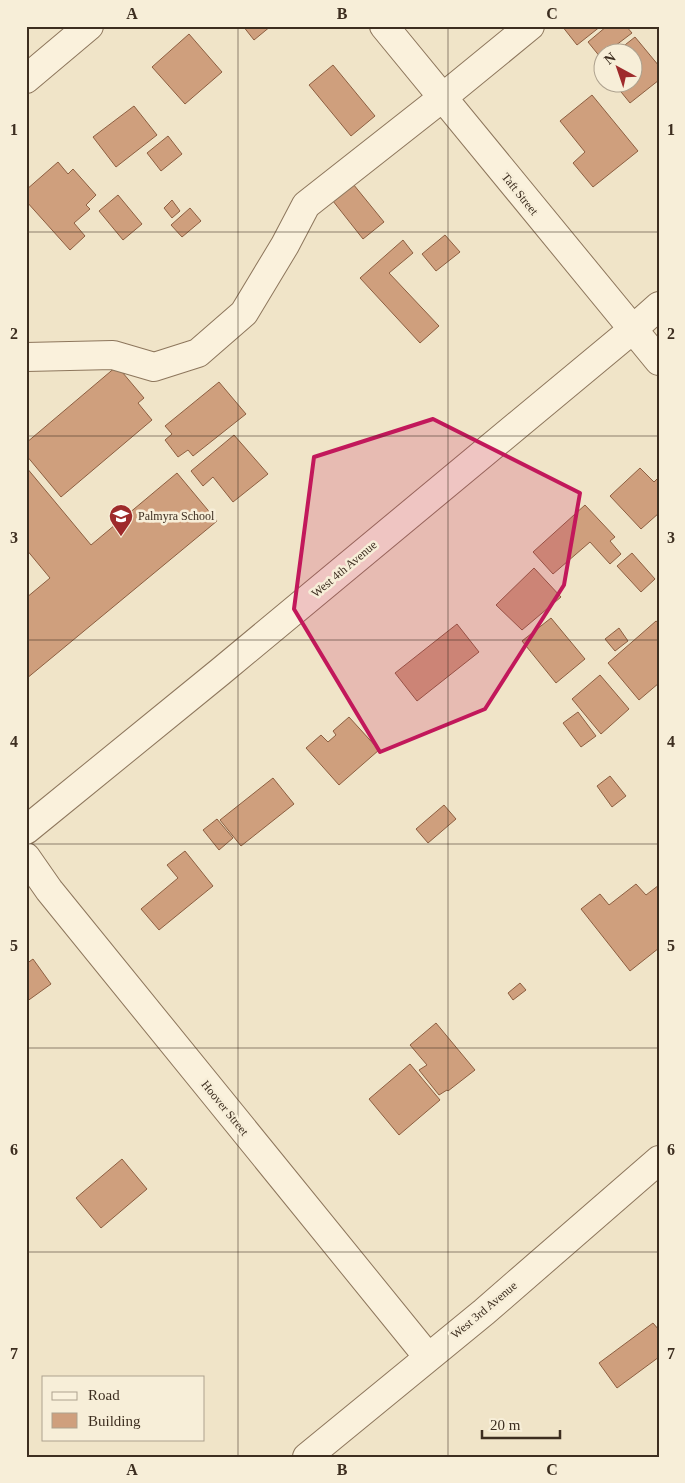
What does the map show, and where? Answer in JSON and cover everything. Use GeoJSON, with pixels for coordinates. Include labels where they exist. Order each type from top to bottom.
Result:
{"type":"FeatureCollection","features":[{"type":"Feature","properties":{"kind":"street"},"geometry":{"type":"LineString","coordinates":[[26,79],[89,26]]}},
{"type":"Feature","properties":{"kind":"street","name":"Taft Street"},"geometry":{"type":"LineString","coordinates":[[384,26],[659,361]]}},
{"type":"Feature","properties":{"kind":"street"},"geometry":{"type":"LineString","coordinates":[[26,357],[113,355],[154,367],[198,353],[244,313],[285,245],[306,205],[530,26]]}},
{"type":"Feature","properties":{"kind":"street","name":"West 4th Avenue"},"geometry":{"type":"LineString","coordinates":[[26,830],[213,678],[659,306]]}},
{"type":"Feature","properties":{"kind":"street","name":"Hoover Street"},"geometry":{"type":"LineString","coordinates":[[26,857],[49,890],[428,1357]]}},
{"type":"Feature","properties":{"kind":"street","name":"West 3rd Avenue"},"geometry":{"type":"LineString","coordinates":[[307,1457],[484,1312],[659,1160]]}},
{"type":"Feature","properties":{"kind":"highlighted area"},"geometry":{"type":"Polygon","coordinates":[[[433,419],[580,493],[564,585],[485,709],[380,752],[294,609],[314,457],[433,419]]]}},
{"type":"Feature","properties":{"kind":"building"},"geometry":{"type":"Polygon","coordinates":[[[243,26],[271,26],[254,40],[243,26]]]}},
{"type":"Feature","properties":{"kind":"building"},"geometry":{"type":"Polygon","coordinates":[[[562,26],[601,26],[577,45],[562,26]]]}},
{"type":"Feature","properties":{"kind":"building"},"geometry":{"type":"Polygon","coordinates":[[[607,26],[626,26],[632,33],[620,42],[592,42],[592,47],[588,42],[607,26]]]}},
{"type":"Feature","properties":{"kind":"building"},"geometry":{"type":"Polygon","coordinates":[[[189,34],[222,72],[185,104],[152,67],[189,34]]]}},
{"type":"Feature","properties":{"kind":"building"},"geometry":{"type":"Polygon","coordinates":[[[635,37],[639,42],[629,42],[635,37]]]}},
{"type":"Feature","properties":{"kind":"building"},"geometry":{"type":"Polygon","coordinates":[[[642,45],[659,66],[659,80],[630,103],[621,92],[642,92],[642,45]]]}},
{"type":"Feature","properties":{"kind":"building"},"geometry":{"type":"Polygon","coordinates":[[[333,65],[375,116],[351,136],[309,85],[333,65]]]}},
{"type":"Feature","properties":{"kind":"building"},"geometry":{"type":"Polygon","coordinates":[[[592,95],[638,151],[593,187],[573,163],[585,152],[560,121],[592,95]]]}},
{"type":"Feature","properties":{"kind":"building"},"geometry":{"type":"Polygon","coordinates":[[[134,106],[157,135],[116,167],[93,137],[134,106]]]}},
{"type":"Feature","properties":{"kind":"building"},"geometry":{"type":"Polygon","coordinates":[[[168,136],[182,154],[161,171],[147,153],[168,136]]]}},
{"type":"Feature","properties":{"kind":"building"},"geometry":{"type":"Polygon","coordinates":[[[58,162],[68,174],[73,169],[96,195],[86,205],[90,209],[74,223],[85,236],[70,250],[26,201],[26,190],[58,162]]]}},
{"type":"Feature","properties":{"kind":"building"},"geometry":{"type":"Polygon","coordinates":[[[349,179],[384,222],[363,239],[329,196],[349,179]]]}},
{"type":"Feature","properties":{"kind":"building"},"geometry":{"type":"Polygon","coordinates":[[[118,195],[142,224],[123,240],[99,211],[118,195]]]}},
{"type":"Feature","properties":{"kind":"building"},"geometry":{"type":"Polygon","coordinates":[[[172,200],[180,211],[172,218],[164,208],[172,200]]]}},
{"type":"Feature","properties":{"kind":"building"},"geometry":{"type":"Polygon","coordinates":[[[190,208],[201,221],[182,237],[171,225],[190,208]]]}},
{"type":"Feature","properties":{"kind":"building"},"geometry":{"type":"Polygon","coordinates":[[[445,235],[460,252],[436,271],[422,254],[445,235]]]}},
{"type":"Feature","properties":{"kind":"building"},"geometry":{"type":"Polygon","coordinates":[[[403,240],[413,253],[389,273],[439,326],[420,343],[360,278],[403,240]]]}},
{"type":"Feature","properties":{"kind":"building"},"geometry":{"type":"Polygon","coordinates":[[[117,366],[144,398],[138,403],[152,420],[61,497],[26,455],[26,443],[117,366]]]}},
{"type":"Feature","properties":{"kind":"building"},"geometry":{"type":"Polygon","coordinates":[[[219,382],[246,414],[193,456],[188,450],[178,457],[165,440],[172,434],[165,426],[219,382]]]}},
{"type":"Feature","properties":{"kind":"building"},"geometry":{"type":"Polygon","coordinates":[[[234,435],[268,474],[233,502],[213,477],[203,486],[191,471],[234,435]]]}},
{"type":"Feature","properties":{"kind":"building"},"geometry":{"type":"Polygon","coordinates":[[[26,467],[91,545],[177,473],[217,521],[26,679],[26,598],[50,578],[26,549],[26,467]]]}},
{"type":"Feature","properties":{"kind":"building"},"geometry":{"type":"Polygon","coordinates":[[[640,468],[654,482],[659,477],[659,513],[641,529],[610,496],[640,468]]]}},
{"type":"Feature","properties":{"kind":"building"},"geometry":{"type":"Polygon","coordinates":[[[585,505],[615,537],[610,541],[621,554],[610,564],[590,542],[553,574],[533,552],[585,505]]]}},
{"type":"Feature","properties":{"kind":"building"},"geometry":{"type":"Polygon","coordinates":[[[632,553],[655,579],[641,592],[617,566],[632,553]]]}},
{"type":"Feature","properties":{"kind":"building"},"geometry":{"type":"Polygon","coordinates":[[[534,568],[561,597],[522,630],[496,605],[534,568]]]}},
{"type":"Feature","properties":{"kind":"building"},"geometry":{"type":"Polygon","coordinates":[[[551,618],[585,659],[556,683],[522,641],[551,618]]]}},
{"type":"Feature","properties":{"kind":"building"},"geometry":{"type":"Polygon","coordinates":[[[656,621],[659,623],[659,683],[639,700],[608,663],[656,621]]]}},
{"type":"Feature","properties":{"kind":"building"},"geometry":{"type":"Polygon","coordinates":[[[457,624],[479,652],[417,701],[395,673],[457,624]]]}},
{"type":"Feature","properties":{"kind":"building"},"geometry":{"type":"Polygon","coordinates":[[[619,628],[628,641],[615,651],[605,639],[619,628]]]}},
{"type":"Feature","properties":{"kind":"building"},"geometry":{"type":"Polygon","coordinates":[[[600,675],[629,709],[601,734],[572,699],[600,675]]]}},
{"type":"Feature","properties":{"kind":"building"},"geometry":{"type":"Polygon","coordinates":[[[578,712],[596,736],[581,747],[563,723],[578,712]]]}},
{"type":"Feature","properties":{"kind":"building"},"geometry":{"type":"Polygon","coordinates":[[[349,717],[379,750],[339,785],[306,748],[321,735],[328,742],[336,735],[333,731],[349,717]]]}},
{"type":"Feature","properties":{"kind":"building"},"geometry":{"type":"Polygon","coordinates":[[[610,776],[626,796],[612,807],[597,786],[610,776]]]}},
{"type":"Feature","properties":{"kind":"building"},"geometry":{"type":"Polygon","coordinates":[[[273,778],[294,804],[241,846],[220,820],[273,778]]]}},
{"type":"Feature","properties":{"kind":"building"},"geometry":{"type":"Polygon","coordinates":[[[444,805],[456,819],[428,843],[416,829],[444,805]]]}},
{"type":"Feature","properties":{"kind":"building"},"geometry":{"type":"Polygon","coordinates":[[[217,819],[233,838],[219,850],[203,830],[217,819]]]}},
{"type":"Feature","properties":{"kind":"building"},"geometry":{"type":"Polygon","coordinates":[[[185,851],[213,886],[159,930],[141,909],[178,878],[167,865],[185,851]]]}},
{"type":"Feature","properties":{"kind":"building"},"geometry":{"type":"Polygon","coordinates":[[[636,884],[646,895],[659,885],[659,948],[630,971],[581,909],[600,894],[609,905],[636,884]]]}},
{"type":"Feature","properties":{"kind":"building"},"geometry":{"type":"Polygon","coordinates":[[[33,959],[51,984],[26,1002],[26,964],[33,959]]]}},
{"type":"Feature","properties":{"kind":"building"},"geometry":{"type":"Polygon","coordinates":[[[520,983],[526,990],[513,1000],[508,993],[520,983]]]}},
{"type":"Feature","properties":{"kind":"building"},"geometry":{"type":"Polygon","coordinates":[[[436,1023],[475,1070],[448,1091],[439,1095],[419,1070],[427,1065],[410,1045],[436,1023]]]}},
{"type":"Feature","properties":{"kind":"building"},"geometry":{"type":"Polygon","coordinates":[[[410,1064],[440,1100],[399,1135],[369,1099],[410,1064]]]}},
{"type":"Feature","properties":{"kind":"building"},"geometry":{"type":"Polygon","coordinates":[[[122,1159],[147,1189],[101,1228],[76,1198],[122,1159]]]}},
{"type":"Feature","properties":{"kind":"building"},"geometry":{"type":"Polygon","coordinates":[[[653,1323],[659,1330],[659,1357],[617,1388],[599,1363],[653,1323]]]}},
{"type":"Feature","properties":{"kind":"place","name":"Palmyra School"},"geometry":{"type":"Point","coordinates":[121,537]}}]}
